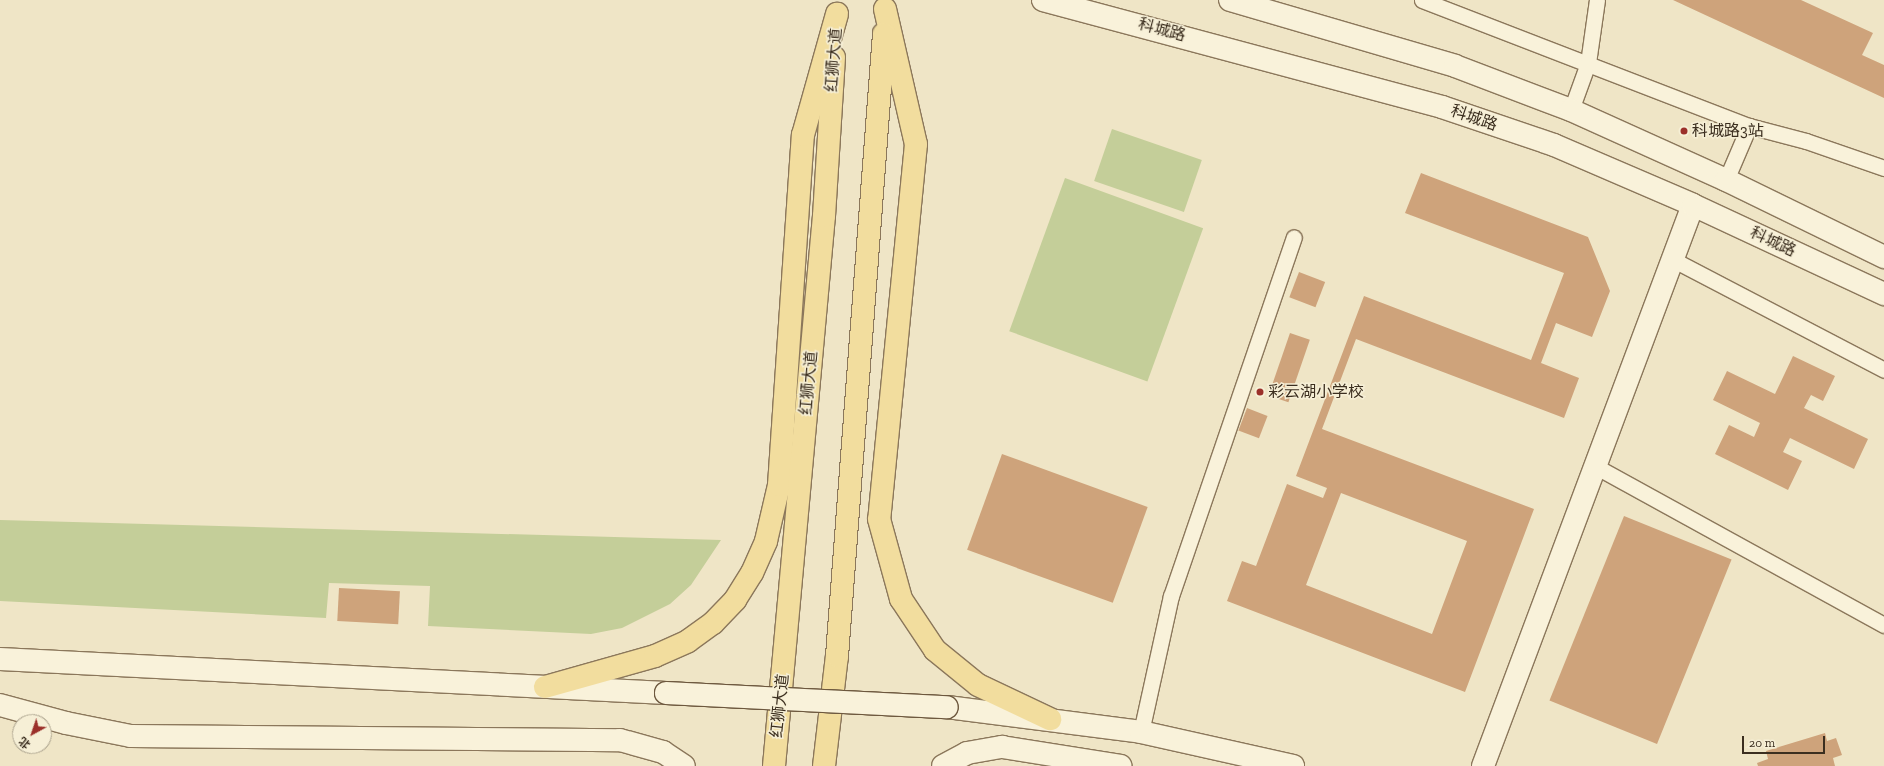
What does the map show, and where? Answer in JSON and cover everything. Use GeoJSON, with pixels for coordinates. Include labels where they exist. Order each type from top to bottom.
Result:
{"type":"FeatureCollection","features":[{"type":"Feature","properties":{"kind":"main road","name":"科城路"},"geometry":{"type":"LineString","coordinates":[[1043,0],[1442,106],[1554,145],[1692,205],[1884,294]]}},
{"type":"Feature","properties":{"kind":"main road"},"geometry":{"type":"LineString","coordinates":[[1230,0],[1455,66],[1571,110],[1726,180],[1884,257]]}},
{"type":"Feature","properties":{"kind":"main road"},"geometry":{"type":"LineString","coordinates":[[885,4],[916,144],[879,519],[901,600],[935,650],[978,685],[1050,719]]}},
{"type":"Feature","properties":{"kind":"main road"},"geometry":{"type":"LineString","coordinates":[[824,766],[838,640],[885,4]]}},
{"type":"Feature","properties":{"kind":"main road"},"geometry":{"type":"LineString","coordinates":[[545,687],[655,656],[688,641],[713,624],[734,600],[752,573],[766,541],[779,485],[802,135],[838,7]]}},
{"type":"Feature","properties":{"kind":"main road","name":"红狮大道"},"geometry":{"type":"LineString","coordinates":[[774,766],[824,216],[838,7]]}},
{"type":"Feature","properties":{"kind":"main road"},"geometry":{"type":"LineString","coordinates":[[1483,766],[1593,465],[1692,205]]}},
{"type":"Feature","properties":{"kind":"main road"},"geometry":{"type":"LineString","coordinates":[[0,659],[947,707],[1050,719],[1141,732],[1293,766]]}},
{"type":"Feature","properties":{"kind":"main road"},"geometry":{"type":"LineString","coordinates":[[0,705],[66,723],[131,736],[620,740],[663,752],[684,766]]}},
{"type":"Feature","properties":{"kind":"main road"},"geometry":{"type":"LineString","coordinates":[[943,766],[967,753],[1002,747],[1120,766]]}},
{"type":"Feature","properties":{"kind":"lane"},"geometry":{"type":"LineString","coordinates":[[1422,0],[1749,126],[1806,141],[1884,168]]}},
{"type":"Feature","properties":{"kind":"lane"},"geometry":{"type":"LineString","coordinates":[[1571,110],[1588,63],[1597,0]]}},
{"type":"Feature","properties":{"kind":"lane"},"geometry":{"type":"LineString","coordinates":[[1726,180],[1749,126]]}},
{"type":"Feature","properties":{"kind":"lane"},"geometry":{"type":"LineString","coordinates":[[1141,732],[1171,596],[1294,237]]}},
{"type":"Feature","properties":{"kind":"lane"},"geometry":{"type":"LineString","coordinates":[[1672,259],[1884,370]]}},
{"type":"Feature","properties":{"kind":"lane"},"geometry":{"type":"LineString","coordinates":[[1593,465],[1884,625]]}},
{"type":"Feature","properties":{"kind":"green space"},"geometry":{"type":"Polygon","coordinates":[[[1112,129],[1202,160],[1184,212],[1094,181],[1112,129]]]}},
{"type":"Feature","properties":{"kind":"green space"},"geometry":{"type":"Polygon","coordinates":[[[1065,178],[1203,228],[1147,381],[1009,331],[1065,178]]]}},
{"type":"Feature","properties":{"kind":"green space"},"geometry":{"type":"Polygon","coordinates":[[[0,520],[721,540],[691,585],[670,604],[622,628],[591,634],[428,626],[430,586],[329,583],[326,618],[0,601],[0,520]]]}},
{"type":"Feature","properties":{"kind":"building"},"geometry":{"type":"Polygon","coordinates":[[[1673,0],[1801,0],[1873,33],[1862,55],[1884,65],[1884,98],[1673,0]]]}},
{"type":"Feature","properties":{"kind":"building"},"geometry":{"type":"Polygon","coordinates":[[[1421,173],[1588,237],[1610,291],[1592,337],[1556,323],[1541,363],[1579,378],[1564,418],[1356,339],[1322,429],[1534,509],[1465,692],[1227,601],[1242,561],[1256,566],[1287,484],[1323,498],[1327,488],[1296,476],[1364,296],[1531,360],[1564,273],[1405,213],[1421,173]],[[1341,493],[1306,585],[1432,634],[1467,541],[1341,493]]]}},
{"type":"Feature","properties":{"kind":"building"},"geometry":{"type":"Polygon","coordinates":[[[1299,272],[1325,282],[1315,307],[1289,297],[1299,272]]]}},
{"type":"Feature","properties":{"kind":"building"},"geometry":{"type":"Polygon","coordinates":[[[1290,333],[1310,340],[1288,402],[1269,395],[1290,333]]]}},
{"type":"Feature","properties":{"kind":"building"},"geometry":{"type":"Polygon","coordinates":[[[1793,356],[1835,376],[1823,401],[1811,395],[1804,408],[1868,439],[1854,469],[1790,438],[1783,452],[1802,461],[1788,490],[1715,454],[1729,425],[1754,437],[1760,423],[1713,400],[1727,371],[1775,394],[1793,356]]]}},
{"type":"Feature","properties":{"kind":"building"},"geometry":{"type":"Polygon","coordinates":[[[1247,408],[1268,416],[1259,438],[1238,430],[1247,408]]]}},
{"type":"Feature","properties":{"kind":"building"},"geometry":{"type":"Polygon","coordinates":[[[1002,454],[1148,507],[1113,603],[967,550],[1002,454]]]}},
{"type":"Feature","properties":{"kind":"building"},"geometry":{"type":"Polygon","coordinates":[[[1624,516],[1732,559],[1657,744],[1549,701],[1624,516]]]}},
{"type":"Feature","properties":{"kind":"building"},"geometry":{"type":"Polygon","coordinates":[[[339,588],[400,591],[398,624],[337,621],[339,588]]]}},
{"type":"Feature","properties":{"kind":"building"},"geometry":{"type":"Polygon","coordinates":[[[1825,733],[1827,741],[1836,738],[1842,755],[1833,758],[1835,766],[1758,766],[1757,763],[1768,759],[1766,751],[1825,733]]]}},
{"type":"Feature","properties":{"kind":"place","name":"科城路3站"},"geometry":{"type":"Point","coordinates":[1684,131]}},
{"type":"Feature","properties":{"kind":"place","name":"彩云湖小学校"},"geometry":{"type":"Point","coordinates":[1260,392]}}]}
